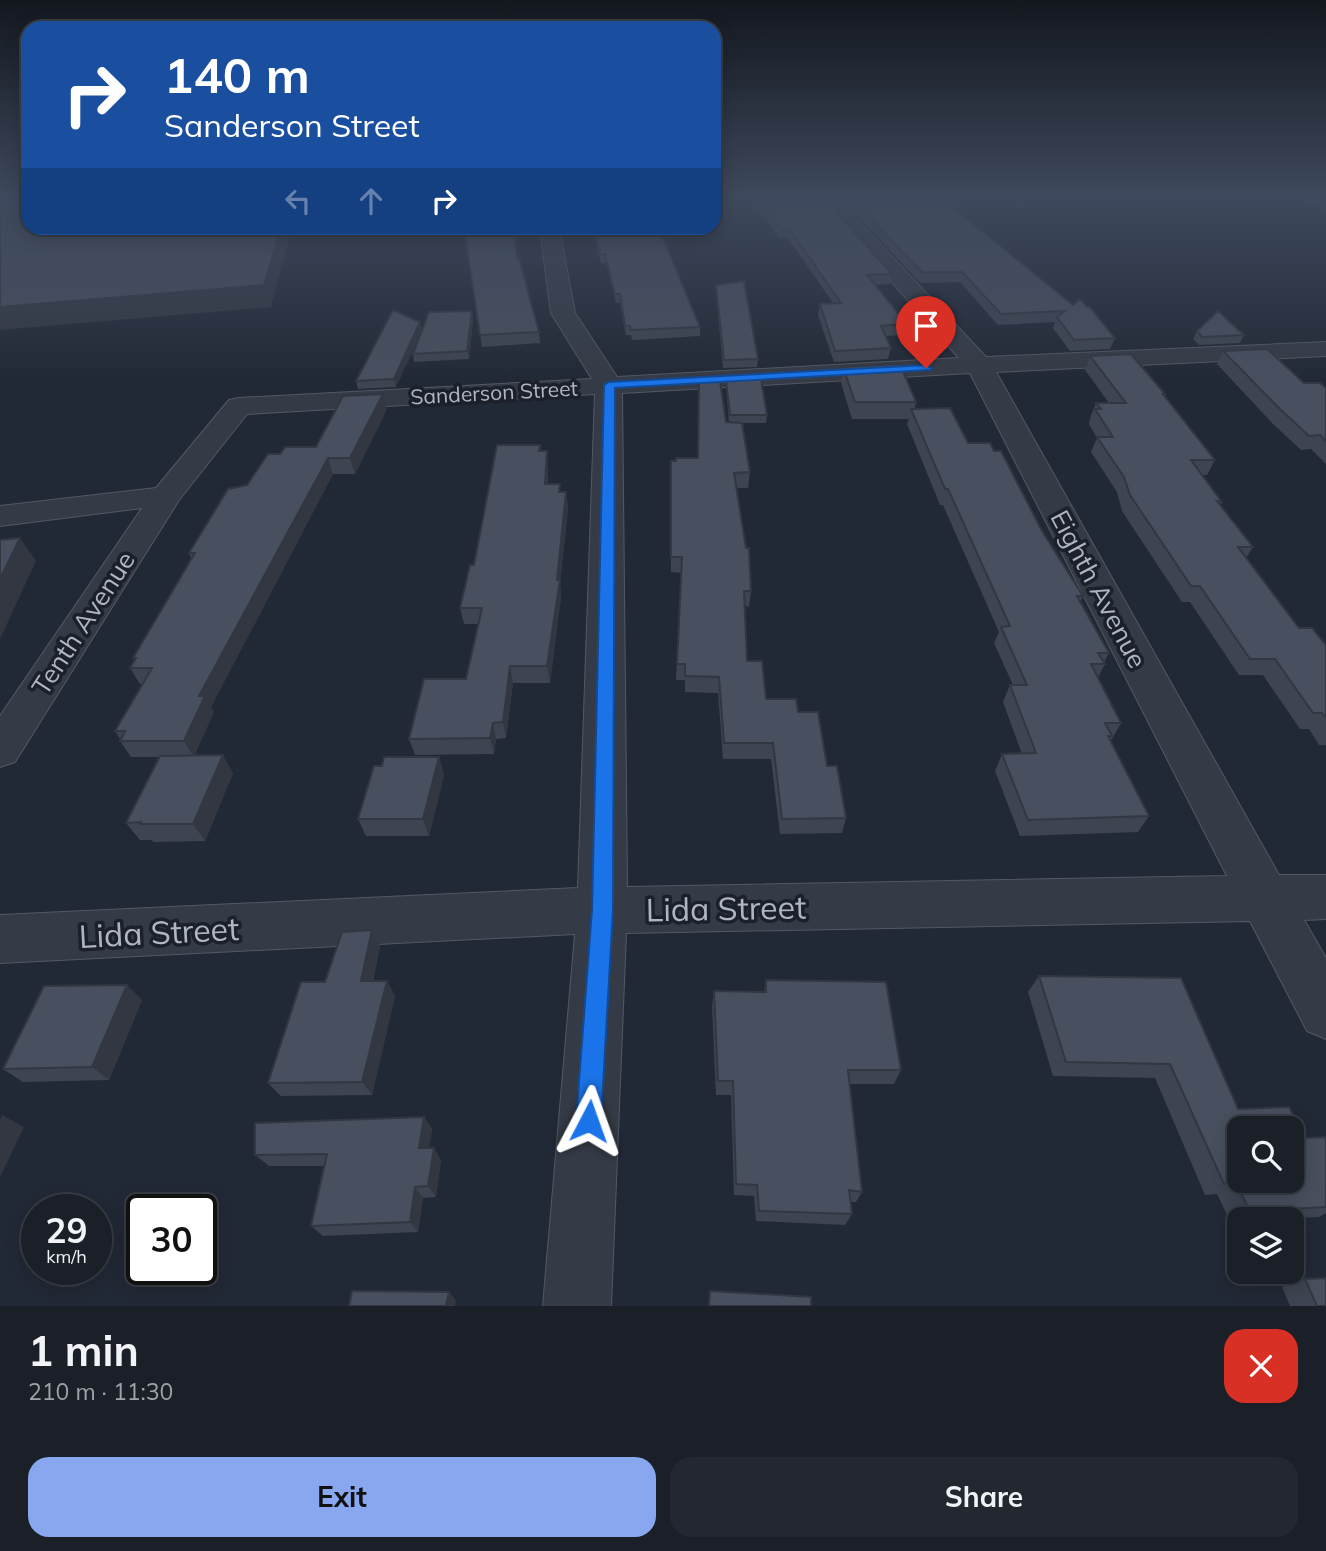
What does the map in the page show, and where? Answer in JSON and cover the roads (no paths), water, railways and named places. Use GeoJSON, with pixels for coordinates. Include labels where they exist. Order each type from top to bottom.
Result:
{"type":"FeatureCollection","features":[{"type":"Feature","properties":{"kind":"street"},"geometry":{"type":"LineString","coordinates":[[555,258],[563,313],[609,385],[602,910],[577,1306]]}},
{"type":"Feature","properties":{"kind":"street","name":"Eighth Avenue"},"geometry":{"type":"LineString","coordinates":[[882,258],[979,365],[1326,1012]]}},
{"type":"Feature","properties":{"kind":"street","name":"Sanderson Street"},"geometry":{"type":"LineString","coordinates":[[166,496],[239,406],[979,365],[1323,351]]}},
{"type":"Feature","properties":{"kind":"street"},"geometry":{"type":"LineString","coordinates":[[0,516],[166,496]]}},
{"type":"Feature","properties":{"kind":"street","name":"Tenth Avenue"},"geometry":{"type":"LineString","coordinates":[[0,750],[166,496]]}},
{"type":"Feature","properties":{"kind":"street","name":"Lida Street"},"geometry":{"type":"LineString","coordinates":[[0,939],[602,910],[1326,897]]}}]}
